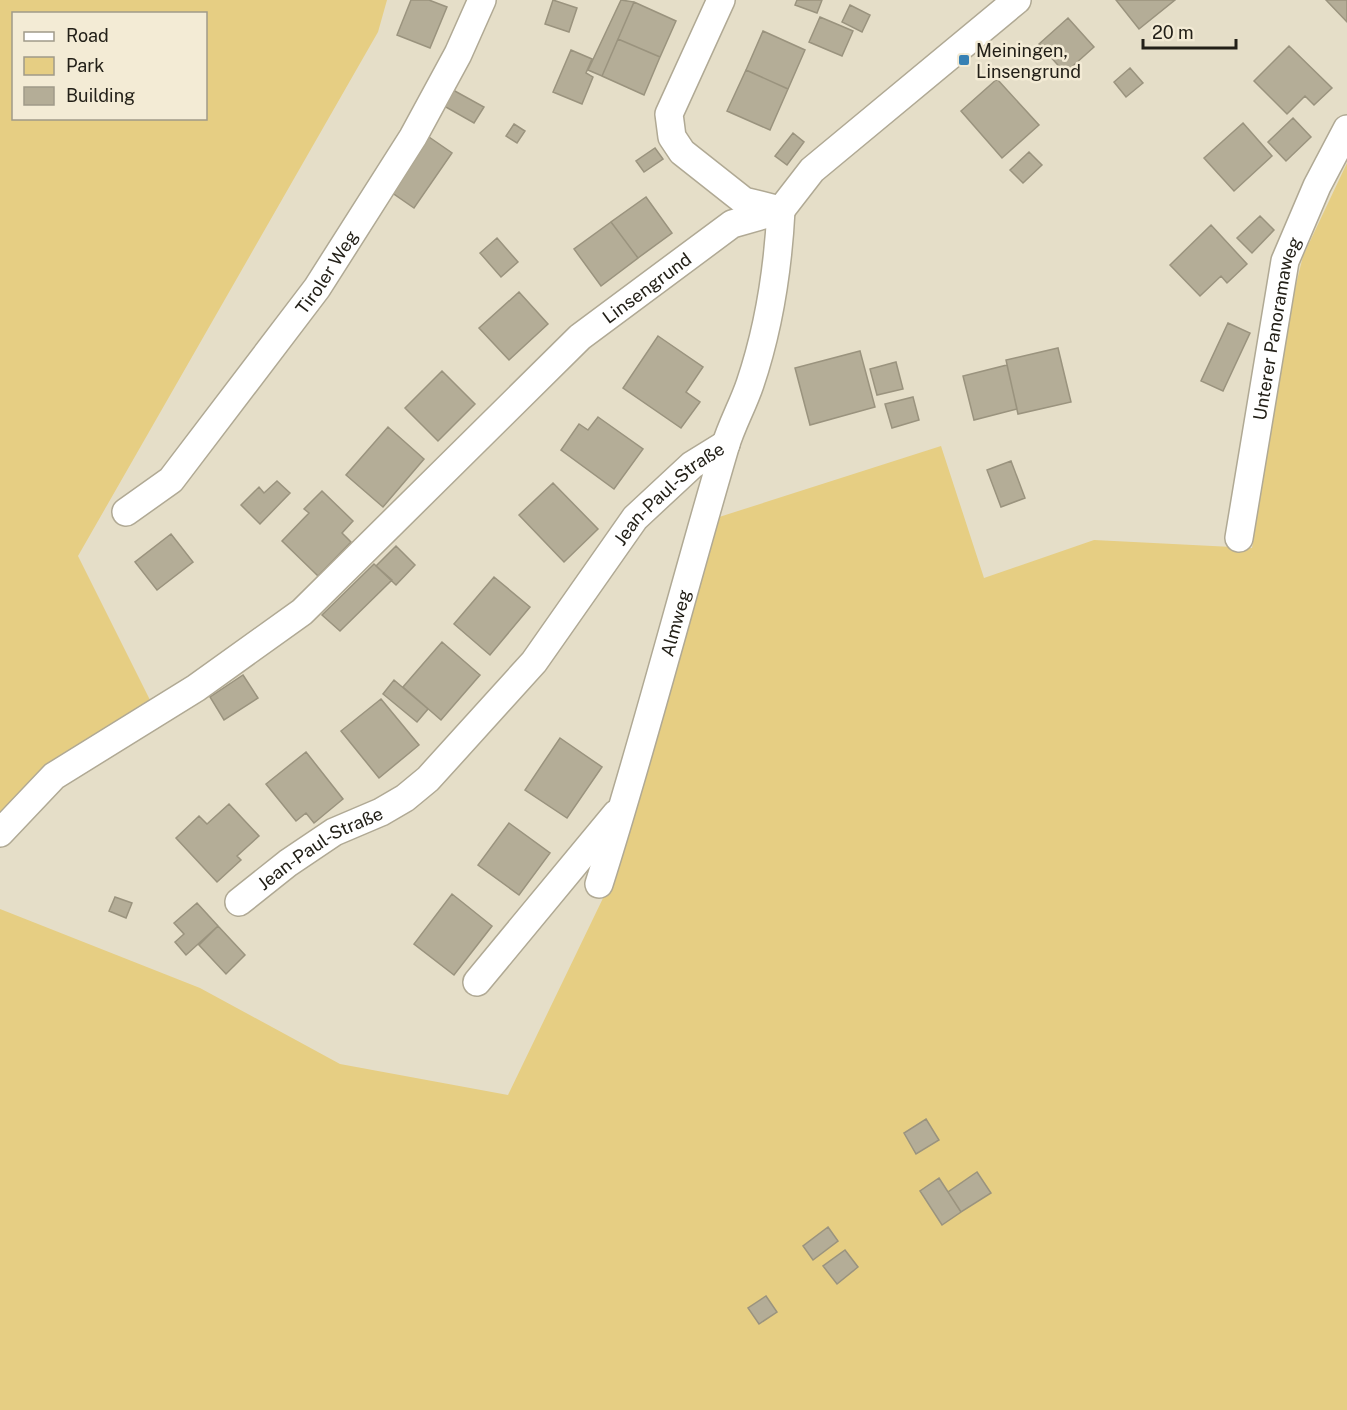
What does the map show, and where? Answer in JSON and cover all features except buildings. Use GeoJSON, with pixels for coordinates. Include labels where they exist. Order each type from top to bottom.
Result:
{"type":"FeatureCollection","features":[{"type":"Feature","properties":{"kind":"street","name":"Tiroler Weg"},"geometry":{"type":"LineString","coordinates":[[126,512],[171,480],[317,288],[413,137],[458,54],[482,0]]}},
{"type":"Feature","properties":{"kind":"street"},"geometry":{"type":"LineString","coordinates":[[721,0],[669,114],[672,137],[682,152],[744,201],[781,210],[812,170],[1017,0]]}},
{"type":"Feature","properties":{"kind":"street","name":"Unterer Panoramaweg"},"geometry":{"type":"LineString","coordinates":[[1239,538],[1285,261],[1317,186],[1347,129]]}},
{"type":"Feature","properties":{"kind":"street","name":"Jean-Paul-Straße"},"geometry":{"type":"LineString","coordinates":[[239,902],[288,862],[315,844],[334,832],[381,812],[405,798],[428,779],[534,662],[635,518],[692,465],[726,444],[750,383],[764,332],[779,255],[781,210]]}},
{"type":"Feature","properties":{"kind":"street","name":"Linsengrund"},"geometry":{"type":"LineString","coordinates":[[0,833],[54,776],[196,688],[303,612],[580,337],[732,224],[781,210]]}},
{"type":"Feature","properties":{"kind":"street","name":"Almweg"},"geometry":{"type":"LineString","coordinates":[[599,884],[625,803],[726,444]]}},
{"type":"Feature","properties":{"kind":"street","name":"Almweg"},"geometry":{"type":"LineString","coordinates":[[477,982],[625,803]]}},
{"type":"Feature","properties":{"kind":"green space"},"geometry":{"type":"Polygon","coordinates":[[[0,0],[387,0],[378,32],[78,556],[150,700],[50,769],[0,818],[0,0]]]}},
{"type":"Feature","properties":{"kind":"green space"},"geometry":{"type":"Polygon","coordinates":[[[1347,163],[1347,1410],[0,1410],[0,909],[200,988],[340,1064],[508,1095],[605,894],[713,519],[941,446],[984,578],[1094,540],[1252,548],[1290,308],[1303,256],[1347,163]]]}},
{"type":"Feature","properties":{"kind":"place","name":"Meiningen, Linsengrund"},"geometry":{"type":"Point","coordinates":[964,60]}}]}
